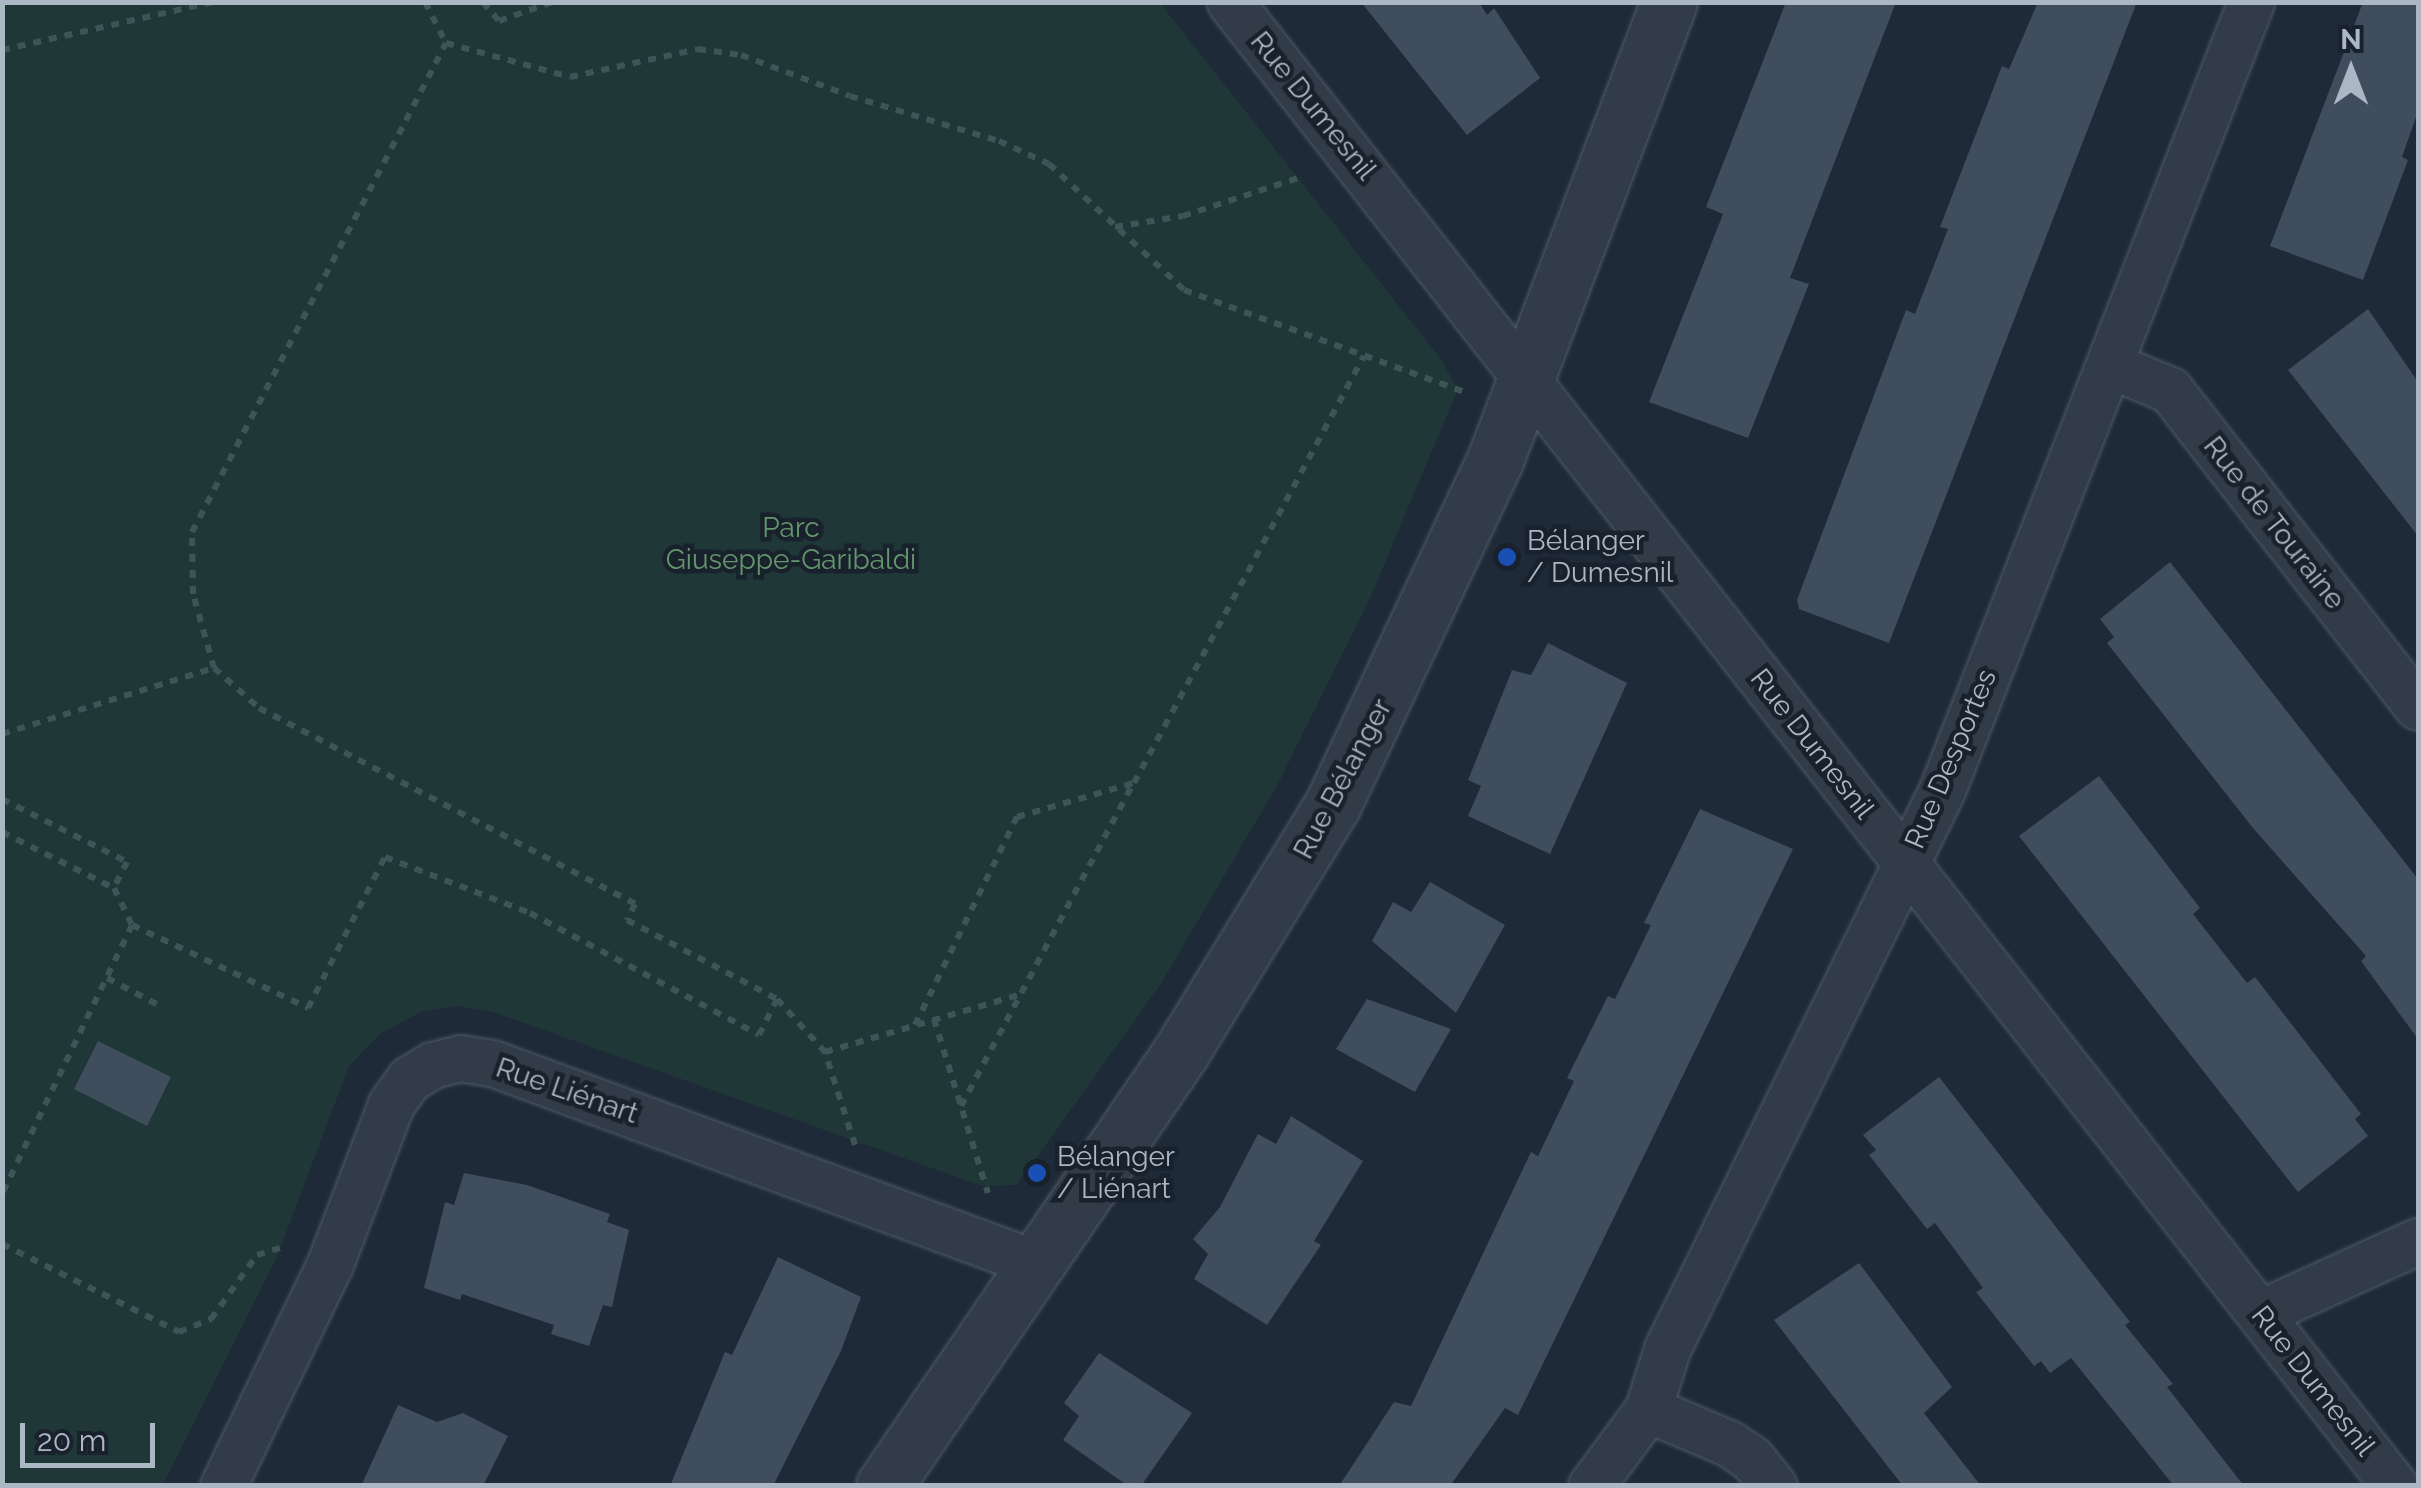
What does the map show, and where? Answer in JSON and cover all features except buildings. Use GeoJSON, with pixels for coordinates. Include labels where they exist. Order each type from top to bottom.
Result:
{"type":"FeatureCollection","features":[{"type":"Feature","properties":{"kind":"street","name":"Rue Dumesnil"},"geometry":{"type":"LineString","coordinates":[[1230,2],[1527,374],[2395,1486]]}},
{"type":"Feature","properties":{"kind":"street","name":"Rue Bélanger"},"geometry":{"type":"LineString","coordinates":[[884,1486],[1032,1262],[1181,1052],[1333,804],[1495,460],[1669,2]]}},
{"type":"Feature","properties":{"kind":"street","name":"Rue Desportes"},"geometry":{"type":"LineString","coordinates":[[1591,1486],[1648,1409],[1668,1349],[1942,790],[2251,2]]}},
{"type":"Feature","properties":{"kind":"street","name":"Rue de Touraine"},"geometry":{"type":"LineString","coordinates":[[2110,364],[2170,390],[2418,707]]}},
{"type":"Feature","properties":{"kind":"street","name":"Rue Liénart"},"geometry":{"type":"LineString","coordinates":[[223,1486],[330,1264],[391,1104],[408,1079],[432,1064],[460,1058],[492,1063],[1032,1262]]}},
{"type":"Feature","properties":{"kind":"street"},"geometry":{"type":"LineString","coordinates":[[2260,1313],[2418,1241]]}},
{"type":"Feature","properties":{"kind":"street"},"geometry":{"type":"LineString","coordinates":[[1648,1409],[1730,1444],[1751,1458],[1774,1486]]}},
{"type":"Feature","properties":{"kind":"path"},"geometry":{"type":"LineString","coordinates":[[2,50],[214,2]]}},
{"type":"Feature","properties":{"kind":"path"},"geometry":{"type":"LineString","coordinates":[[425,2],[446,42],[570,76],[698,48],[741,54],[1022,150],[1048,164],[1184,290],[1464,392]]}},
{"type":"Feature","properties":{"kind":"path"},"geometry":{"type":"LineString","coordinates":[[482,2],[499,20],[552,2]]}},
{"type":"Feature","properties":{"kind":"path"},"geometry":{"type":"LineString","coordinates":[[446,42],[192,532],[193,594],[214,668],[259,708],[635,904],[627,920],[777,999],[825,1052],[855,1146]]}},
{"type":"Feature","properties":{"kind":"path"},"geometry":{"type":"LineString","coordinates":[[1113,227],[1198,212],[1304,176]]}},
{"type":"Feature","properties":{"kind":"path"},"geometry":{"type":"LineString","coordinates":[[961,1106],[1364,356]]}},
{"type":"Feature","properties":{"kind":"path"},"geometry":{"type":"LineString","coordinates":[[2,734],[214,668]]}},
{"type":"Feature","properties":{"kind":"path"},"geometry":{"type":"LineString","coordinates":[[915,1025],[1017,817],[1134,782]]}},
{"type":"Feature","properties":{"kind":"path"},"geometry":{"type":"LineString","coordinates":[[2,799],[127,862],[114,888]]}},
{"type":"Feature","properties":{"kind":"path"},"geometry":{"type":"LineString","coordinates":[[2,832],[114,888],[132,925],[308,1008],[385,858],[530,912],[759,1035],[777,999]]}},
{"type":"Feature","properties":{"kind":"path"},"geometry":{"type":"LineString","coordinates":[[2,1194],[132,925]]}},
{"type":"Feature","properties":{"kind":"path"},"geometry":{"type":"LineString","coordinates":[[106,978],[160,1006]]}},
{"type":"Feature","properties":{"kind":"path"},"geometry":{"type":"LineString","coordinates":[[825,1052],[1022,994]]}},
{"type":"Feature","properties":{"kind":"path"},"geometry":{"type":"LineString","coordinates":[[934,1019],[988,1193]]}},
{"type":"Feature","properties":{"kind":"path"},"geometry":{"type":"LineString","coordinates":[[2,1244],[179,1332],[210,1319],[257,1255],[289,1245]]}},
{"type":"Feature","properties":{"kind":"green space","name":"Parc Giuseppe-Garibaldi"},"geometry":{"type":"Polygon","coordinates":[[[3,3],[1160,3],[1440,358],[1458,389],[1371,596],[1279,782],[1162,982],[1017,1185],[982,1186],[493,1012],[456,1006],[421,1012],[380,1034],[349,1066],[277,1257],[163,1485],[3,1485],[3,3]]]}},
{"type":"Feature","properties":{"kind":"place","name":"Bélanger / Dumesnil"},"geometry":{"type":"Point","coordinates":[1507,557]}},
{"type":"Feature","properties":{"kind":"place","name":"Bélanger / Liénart"},"geometry":{"type":"Point","coordinates":[1037,1173]}}]}
